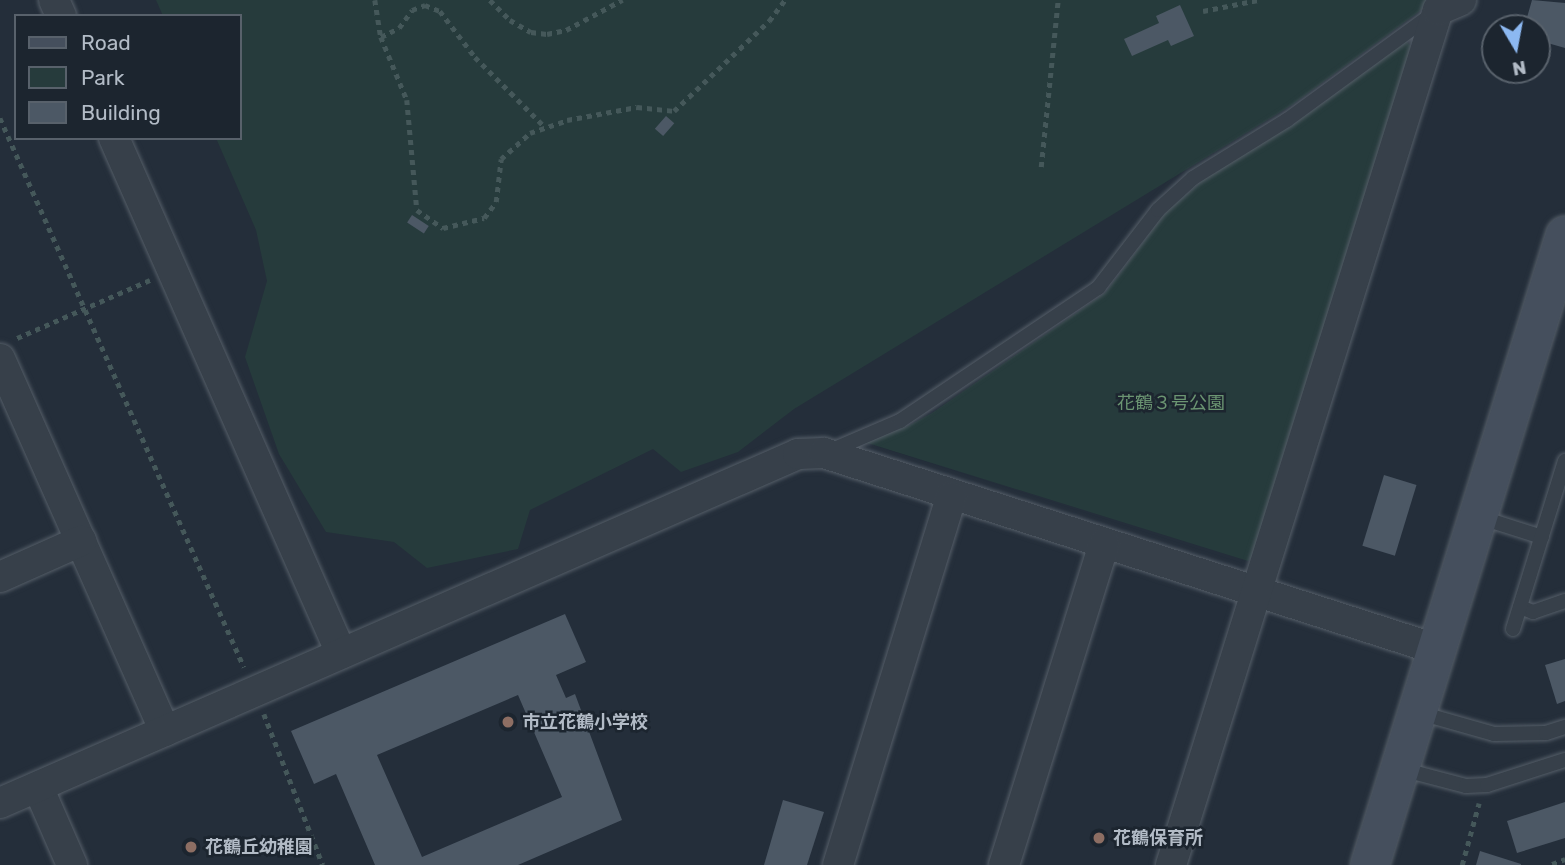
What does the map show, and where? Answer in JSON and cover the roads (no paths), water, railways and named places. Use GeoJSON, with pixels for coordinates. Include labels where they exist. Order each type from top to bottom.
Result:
{"type":"FeatureCollection","features":[{"type":"Feature","properties":{"kind":"street"},"geometry":{"type":"LineString","coordinates":[[1171,865],[1256,592],[1450,5]]}},
{"type":"Feature","properties":{"kind":"street"},"geometry":{"type":"LineString","coordinates":[[115,140],[341,653]]}},
{"type":"Feature","properties":{"kind":"street"},"geometry":{"type":"LineString","coordinates":[[1370,865],[1565,236]]}},
{"type":"Feature","properties":{"kind":"street"},"geometry":{"type":"LineString","coordinates":[[6,350],[81,541],[165,731]]}},
{"type":"Feature","properties":{"kind":"street"},"geometry":{"type":"LineString","coordinates":[[0,803],[798,454],[824,453],[951,497],[1436,649]]}},
{"type":"Feature","properties":{"kind":"street"},"geometry":{"type":"LineString","coordinates":[[838,865],[951,497]]}},
{"type":"Feature","properties":{"kind":"street"},"geometry":{"type":"LineString","coordinates":[[0,577],[81,541]]}},
{"type":"Feature","properties":{"kind":"street"},"geometry":{"type":"LineString","coordinates":[[1004,865],[1104,543]]}},
{"type":"Feature","properties":{"kind":"street"},"geometry":{"type":"LineString","coordinates":[[38,787],[72,865]]}},
{"type":"Feature","properties":{"kind":"lane"},"geometry":{"type":"LineString","coordinates":[[824,453],[900,421],[1098,288],[1158,209],[1193,178],[1287,120],[1450,5]]}},
{"type":"Feature","properties":{"kind":"lane"},"geometry":{"type":"LineString","coordinates":[[1513,629],[1565,463]]}},
{"type":"Feature","properties":{"kind":"lane"},"geometry":{"type":"LineString","coordinates":[[1477,516],[1542,537]]}},
{"type":"Feature","properties":{"kind":"lane"},"geometry":{"type":"LineString","coordinates":[[1520,607],[1533,612],[1565,601]]}},
{"type":"Feature","properties":{"kind":"lane"},"geometry":{"type":"LineString","coordinates":[[1416,712],[1494,734],[1546,733],[1565,727]]}},
{"type":"Feature","properties":{"kind":"lane"},"geometry":{"type":"LineString","coordinates":[[1399,769],[1466,786],[1488,785],[1565,760]]}},
{"type":"Feature","properties":{"kind":"place","name":"市立花鶴小学校"},"geometry":{"type":"Point","coordinates":[508,722]}},
{"type":"Feature","properties":{"kind":"place","name":"花鶴保育所"},"geometry":{"type":"Point","coordinates":[1099,838]}},
{"type":"Feature","properties":{"kind":"place","name":"花鶴丘幼稚園"},"geometry":{"type":"Point","coordinates":[191,847]}},
{"type":"Feature","properties":{"kind":"park label","name":"花鶴３号公園"},"geometry":{"type":"Point","coordinates":[1171,403]}}]}
